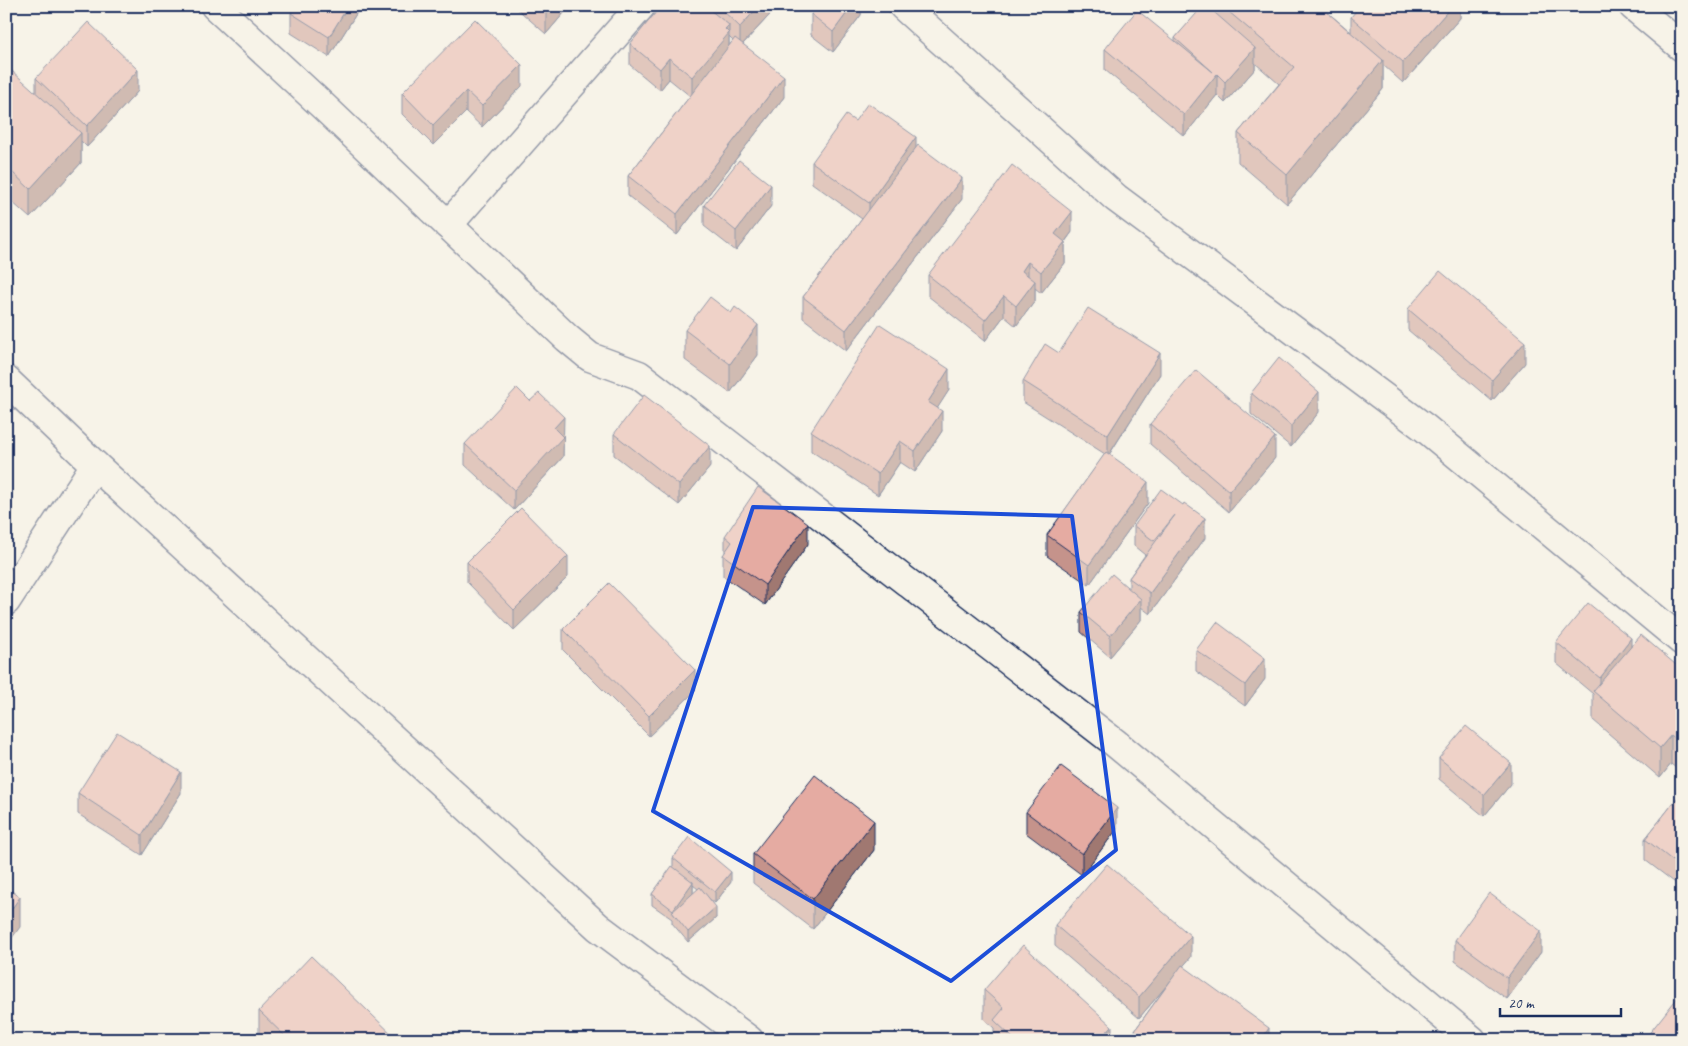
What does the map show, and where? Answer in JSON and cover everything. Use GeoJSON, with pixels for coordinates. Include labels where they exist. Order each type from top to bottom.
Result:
{"type":"FeatureCollection","features":[{"type":"Feature","properties":{"kind":"street"},"geometry":{"type":"LineString","coordinates":[[214,6],[567,338],[590,357],[639,375],[1037,682],[1114,742],[1472,1040]]}},
{"type":"Feature","properties":{"kind":"street"},"geometry":{"type":"LineString","coordinates":[[448,225],[641,6]]}},
{"type":"Feature","properties":{"kind":"street"},"geometry":{"type":"LineString","coordinates":[[903,6],[1116,198],[1425,428],[1682,641]]}},
{"type":"Feature","properties":{"kind":"street"},"geometry":{"type":"LineString","coordinates":[[1633,6],[1682,47]]}},
{"type":"Feature","properties":{"kind":"street"},"geometry":{"type":"LineString","coordinates":[[6,380],[95,465],[598,927],[749,1040]]}},
{"type":"Feature","properties":{"kind":"street"},"geometry":{"type":"LineString","coordinates":[[6,601],[95,465]]}},
{"type":"Feature","properties":{"kind":"highlighted area"},"geometry":{"type":"Polygon","coordinates":[[[753,507],[1072,516],[1116,850],[951,981],[653,811],[753,507]]]}},
{"type":"Feature","properties":{"kind":"building"},"geometry":{"type":"Polygon","coordinates":[[[295,6],[348,6],[329,37],[291,13],[295,6]]]}},
{"type":"Feature","properties":{"kind":"building"},"geometry":{"type":"Polygon","coordinates":[[[661,6],[705,6],[729,25],[725,29],[729,33],[692,77],[669,58],[660,69],[630,44],[661,6]]]}},
{"type":"Feature","properties":{"kind":"building"},"geometry":{"type":"Polygon","coordinates":[[[718,6],[759,6],[740,27],[718,6]]]}},
{"type":"Feature","properties":{"kind":"building"},"geometry":{"type":"Polygon","coordinates":[[[817,6],[852,6],[833,32],[811,14],[817,6]]]}},
{"type":"Feature","properties":{"kind":"building"},"geometry":{"type":"Polygon","coordinates":[[[1203,6],[1207,6],[1255,48],[1225,82],[1217,74],[1184,115],[1105,49],[1137,10],[1213,72],[1175,38],[1203,6]]]}},
{"type":"Feature","properties":{"kind":"building"},"geometry":{"type":"Polygon","coordinates":[[[1222,6],[1320,6],[1383,60],[1287,175],[1238,133],[1294,67],[1222,6]]]}},
{"type":"Feature","properties":{"kind":"building"},"geometry":{"type":"Polygon","coordinates":[[[1360,6],[1452,6],[1403,62],[1351,17],[1360,6]]]}},
{"type":"Feature","properties":{"kind":"building"},"geometry":{"type":"Polygon","coordinates":[[[475,19],[522,65],[482,106],[466,91],[433,125],[402,93],[475,19]]]}},
{"type":"Feature","properties":{"kind":"building"},"geometry":{"type":"Polygon","coordinates":[[[88,22],[138,70],[87,126],[36,78],[88,22]]]}},
{"type":"Feature","properties":{"kind":"building"},"geometry":{"type":"Polygon","coordinates":[[[735,38],[784,76],[677,214],[628,176],[735,38]]]}},
{"type":"Feature","properties":{"kind":"building"},"geometry":{"type":"Polygon","coordinates":[[[12,71],[81,133],[30,189],[11,171],[6,176],[6,78],[12,71]]]}},
{"type":"Feature","properties":{"kind":"building"},"geometry":{"type":"Polygon","coordinates":[[[868,103],[916,137],[869,203],[812,162],[846,115],[855,121],[868,103]]]}},
{"type":"Feature","properties":{"kind":"building"},"geometry":{"type":"Polygon","coordinates":[[[918,145],[962,178],[846,330],[803,297],[918,145]]]}},
{"type":"Feature","properties":{"kind":"building"},"geometry":{"type":"Polygon","coordinates":[[[739,160],[771,185],[736,231],[704,205],[739,160]]]}},
{"type":"Feature","properties":{"kind":"building"},"geometry":{"type":"Polygon","coordinates":[[[1012,165],[1072,212],[1055,234],[1065,242],[1041,272],[1028,262],[1022,271],[1035,281],[1016,306],[1004,296],[985,320],[928,275],[1012,165]]]}},
{"type":"Feature","properties":{"kind":"building"},"geometry":{"type":"Polygon","coordinates":[[[1440,271],[1525,342],[1492,380],[1408,309],[1440,271]]]}},
{"type":"Feature","properties":{"kind":"building"},"geometry":{"type":"Polygon","coordinates":[[[710,297],[731,313],[735,307],[758,325],[730,364],[685,330],[710,297]]]}},
{"type":"Feature","properties":{"kind":"building"},"geometry":{"type":"Polygon","coordinates":[[[1088,308],[1160,353],[1108,435],[1023,381],[1045,344],[1059,353],[1088,308]]]}},
{"type":"Feature","properties":{"kind":"building"},"geometry":{"type":"Polygon","coordinates":[[[880,324],[949,369],[928,402],[942,411],[915,451],[900,441],[878,474],[811,431],[880,324]]]}},
{"type":"Feature","properties":{"kind":"building"},"geometry":{"type":"Polygon","coordinates":[[[1279,358],[1319,392],[1291,426],[1251,393],[1279,358]]]}},
{"type":"Feature","properties":{"kind":"building"},"geometry":{"type":"Polygon","coordinates":[[[1196,370],[1275,437],[1229,491],[1150,424],[1196,370]]]}},
{"type":"Feature","properties":{"kind":"building"},"geometry":{"type":"Polygon","coordinates":[[[517,388],[530,401],[539,393],[564,417],[554,428],[563,437],[514,490],[465,444],[517,388]]]}},
{"type":"Feature","properties":{"kind":"building"},"geometry":{"type":"Polygon","coordinates":[[[644,395],[710,446],[679,485],[614,434],[644,395]]]}},
{"type":"Feature","properties":{"kind":"building"},"geometry":{"type":"Polygon","coordinates":[[[1106,452],[1148,482],[1089,565],[1047,535],[1106,452]]]}},
{"type":"Feature","properties":{"kind":"building"},"geometry":{"type":"Polygon","coordinates":[[[758,487],[808,523],[765,585],[723,555],[732,542],[725,536],[758,487]]]}},
{"type":"Feature","properties":{"kind":"building"},"geometry":{"type":"Polygon","coordinates":[[[1161,489],[1205,518],[1150,593],[1129,578],[1175,515],[1154,541],[1134,526],[1161,489]]]}},
{"type":"Feature","properties":{"kind":"building"},"geometry":{"type":"Polygon","coordinates":[[[521,508],[568,556],[514,610],[467,562],[521,508]]]}},
{"type":"Feature","properties":{"kind":"building"},"geometry":{"type":"Polygon","coordinates":[[[1112,574],[1141,599],[1110,636],[1081,612],[1112,574]]]}},
{"type":"Feature","properties":{"kind":"building"},"geometry":{"type":"Polygon","coordinates":[[[609,583],[695,670],[649,716],[563,629],[609,583]]]}},
{"type":"Feature","properties":{"kind":"building"},"geometry":{"type":"Polygon","coordinates":[[[1588,603],[1631,638],[1600,678],[1556,642],[1588,603]]]}},
{"type":"Feature","properties":{"kind":"building"},"geometry":{"type":"Polygon","coordinates":[[[1217,622],[1265,658],[1245,685],[1196,650],[1217,622]]]}},
{"type":"Feature","properties":{"kind":"building"},"geometry":{"type":"Polygon","coordinates":[[[1641,635],[1682,670],[1682,744],[1671,735],[1660,748],[1593,691],[1641,635]]]}},
{"type":"Feature","properties":{"kind":"building"},"geometry":{"type":"Polygon","coordinates":[[[1466,726],[1511,763],[1484,795],[1439,758],[1466,726]]]}},
{"type":"Feature","properties":{"kind":"building"},"geometry":{"type":"Polygon","coordinates":[[[117,732],[181,772],[142,835],[78,793],[117,732]]]}},
{"type":"Feature","properties":{"kind":"building"},"geometry":{"type":"Polygon","coordinates":[[[1061,766],[1117,808],[1082,854],[1026,812],[1061,766]]]}},
{"type":"Feature","properties":{"kind":"building"},"geometry":{"type":"Polygon","coordinates":[[[815,775],[874,821],[813,899],[753,854],[815,775]]]}},
{"type":"Feature","properties":{"kind":"building"},"geometry":{"type":"Polygon","coordinates":[[[1682,792],[1682,868],[1645,839],[1682,792]]]}},
{"type":"Feature","properties":{"kind":"building"},"geometry":{"type":"Polygon","coordinates":[[[689,837],[731,872],[715,892],[673,858],[689,837]]]}},
{"type":"Feature","properties":{"kind":"building"},"geometry":{"type":"Polygon","coordinates":[[[1107,864],[1191,936],[1139,997],[1055,925],[1107,864]]]}},
{"type":"Feature","properties":{"kind":"building"},"geometry":{"type":"Polygon","coordinates":[[[672,866],[693,882],[673,910],[652,894],[672,866]]]}},
{"type":"Feature","properties":{"kind":"building"},"geometry":{"type":"Polygon","coordinates":[[[6,887],[20,897],[6,917],[6,887]]]}},
{"type":"Feature","properties":{"kind":"building"},"geometry":{"type":"Polygon","coordinates":[[[700,887],[716,907],[688,932],[672,912],[700,887]]]}},
{"type":"Feature","properties":{"kind":"building"},"geometry":{"type":"Polygon","coordinates":[[[1489,893],[1541,931],[1507,978],[1455,940],[1489,893]]]}},
{"type":"Feature","properties":{"kind":"building"},"geometry":{"type":"Polygon","coordinates":[[[1023,945],[1112,1026],[1099,1040],[1015,1040],[994,1020],[1004,1008],[984,990],[1023,945]]]}},
{"type":"Feature","properties":{"kind":"building"},"geometry":{"type":"Polygon","coordinates":[[[311,956],[398,1040],[289,1040],[259,1011],[311,956]]]}},
{"type":"Feature","properties":{"kind":"building"},"geometry":{"type":"Polygon","coordinates":[[[1182,965],[1269,1028],[1261,1040],[1149,1040],[1135,1030],[1182,965]]]}},
{"type":"Feature","properties":{"kind":"building"},"geometry":{"type":"Polygon","coordinates":[[[1682,992],[1682,1040],[1644,1040],[1682,992]]]}}]}
